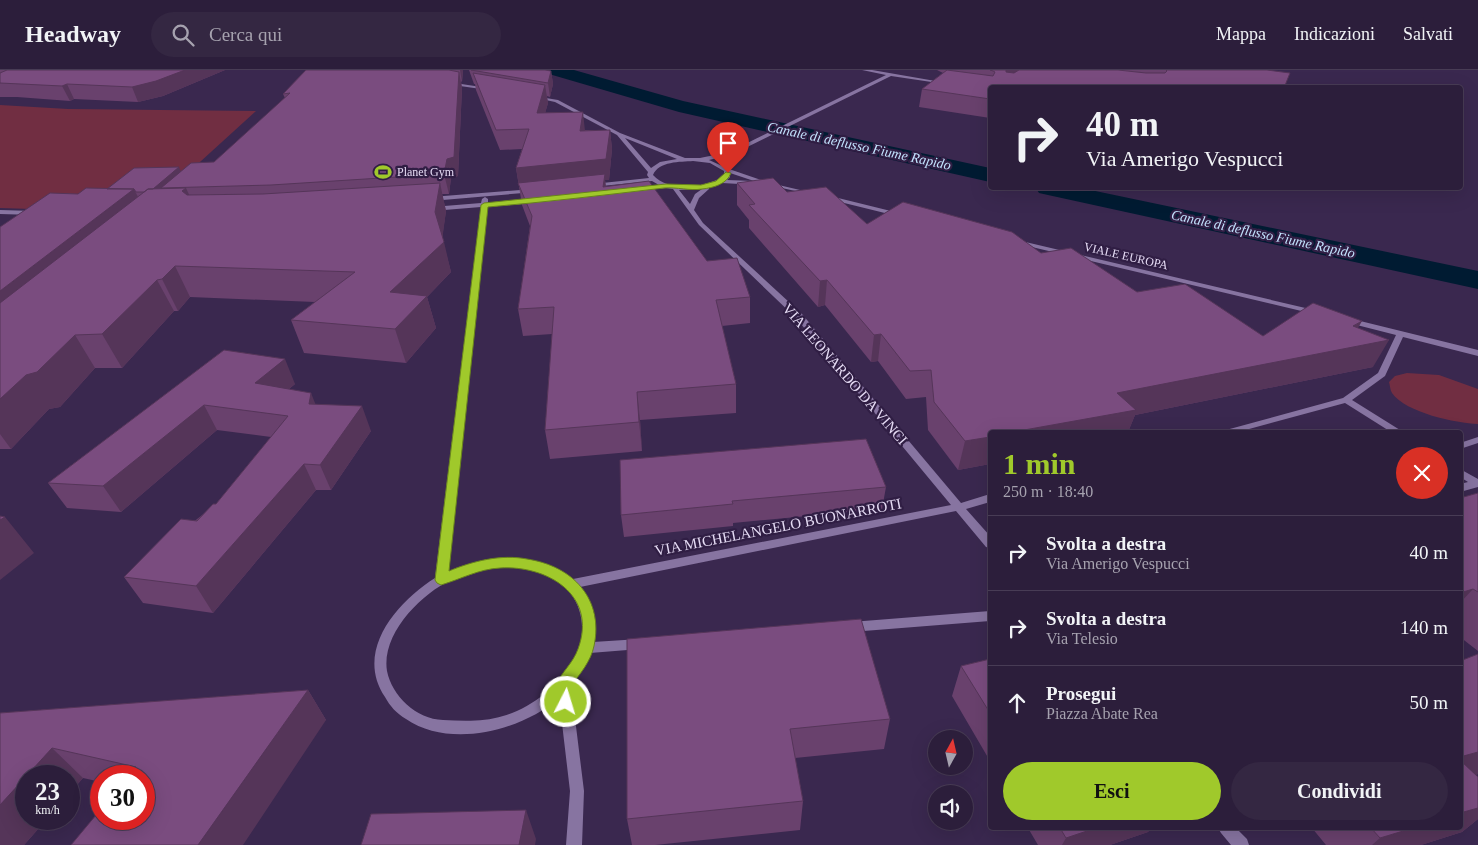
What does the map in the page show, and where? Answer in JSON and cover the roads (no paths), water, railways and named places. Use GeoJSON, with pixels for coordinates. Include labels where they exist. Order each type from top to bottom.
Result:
{"type":"FeatureCollection","features":[{"type":"Feature","properties":{"kind":"street"},"geometry":{"type":"LineString","coordinates":[[864,70],[953,84]]}},
{"type":"Feature","properties":{"kind":"street"},"geometry":{"type":"LineString","coordinates":[[651,172],[663,163],[701,160],[731,153],[889,74]]}},
{"type":"Feature","properties":{"kind":"street"},"geometry":{"type":"LineString","coordinates":[[438,81],[497,91]]}},
{"type":"Feature","properties":{"kind":"street"},"geometry":{"type":"LineString","coordinates":[[526,96],[556,101],[618,134],[686,160]]}},
{"type":"Feature","properties":{"kind":"street"},"geometry":{"type":"LineString","coordinates":[[618,134],[651,172],[652,179]]}},
{"type":"Feature","properties":{"kind":"street"},"geometry":{"type":"LineString","coordinates":[[691,212],[692,202],[698,193],[727,177],[724,167],[731,153]]}},
{"type":"Feature","properties":{"kind":"street"},"geometry":{"type":"LineString","coordinates":[[701,160],[768,184],[907,216]]}},
{"type":"Feature","properties":{"kind":"street"},"geometry":{"type":"LineString","coordinates":[[582,187],[652,179],[675,188],[714,185]]}},
{"type":"Feature","properties":{"kind":"street"},"geometry":{"type":"LineString","coordinates":[[722,181],[768,184]]}},
{"type":"Feature","properties":{"kind":"street"},"geometry":{"type":"LineString","coordinates":[[630,191],[666,186]]}},
{"type":"Feature","properties":{"kind":"street","name":"VIA LEONARDO DA VINCI"},"geometry":{"type":"LineString","coordinates":[[675,188],[691,212],[799,316],[988,542]]}},
{"type":"Feature","properties":{"kind":"street"},"geometry":{"type":"LineString","coordinates":[[426,199],[542,190]]}},
{"type":"Feature","properties":{"kind":"street"},"geometry":{"type":"LineString","coordinates":[[441,580],[486,195]]}},
{"type":"Feature","properties":{"kind":"street"},"geometry":{"type":"LineString","coordinates":[[427,209],[543,200]]}},
{"type":"Feature","properties":{"kind":"street"},"geometry":{"type":"LineString","coordinates":[[0,212],[38,213]]}},
{"type":"Feature","properties":{"kind":"street","name":"VIALE EUROPA"},"geometry":{"type":"LineString","coordinates":[[1013,241],[1324,314]]}},
{"type":"Feature","properties":{"kind":"street"},"geometry":{"type":"LineString","coordinates":[[1343,319],[1478,353]]}},
{"type":"Feature","properties":{"kind":"street"},"geometry":{"type":"LineString","coordinates":[[1236,430],[1346,400],[1382,374],[1401,333]]}},
{"type":"Feature","properties":{"kind":"street"},"geometry":{"type":"LineString","coordinates":[[1346,400],[1394,430]]}},
{"type":"Feature","properties":{"kind":"street"},"geometry":{"type":"LineString","coordinates":[[1463,445],[1478,440]]}},
{"type":"Feature","properties":{"kind":"street"},"geometry":{"type":"LineString","coordinates":[[1463,474],[1477,483]]}},
{"type":"Feature","properties":{"kind":"street"},"geometry":{"type":"LineString","coordinates":[[1463,487],[1477,483]]}},
{"type":"Feature","properties":{"kind":"street","name":"VIA MICHELANGELO BUONARROTI"},"geometry":{"type":"LineString","coordinates":[[572,584],[959,507],[988,499]]}},
{"type":"Feature","properties":{"kind":"street"},"geometry":{"type":"LineString","coordinates":[[499,563],[527,563],[552,571],[572,584],[585,602],[590,624],[586,648],[577,666],[564,684],[537,706],[504,721],[468,728],[435,725],[407,714],[388,694],[380,670],[383,644],[395,619],[415,598],[441,580],[469,568],[499,563]]}},
{"type":"Feature","properties":{"kind":"street"},"geometry":{"type":"LineString","coordinates":[[842,628],[988,616]]}},
{"type":"Feature","properties":{"kind":"street"},"geometry":{"type":"LineString","coordinates":[[586,648],[655,642]]}},
{"type":"Feature","properties":{"kind":"street"},"geometry":{"type":"LineString","coordinates":[[564,684],[577,791],[574,845]]}},
{"type":"Feature","properties":{"kind":"street"},"geometry":{"type":"LineString","coordinates":[[1228,830],[1241,845]]}},
{"type":"Feature","properties":{"kind":"waterway","name":"Canale di deflusso Fiume Rapido"},"geometry":{"type":"LineString","coordinates":[[555,70],[679,106],[988,175]]}},
{"type":"Feature","properties":{"kind":"waterway","name":"Canale di deflusso Fiume Rapido"},"geometry":{"type":"LineString","coordinates":[[1057,190],[1478,280]]}},
{"type":"Feature","properties":{"kind":"place","name":"Planet Gym"},"geometry":{"type":"Point","coordinates":[383,172]}}]}
